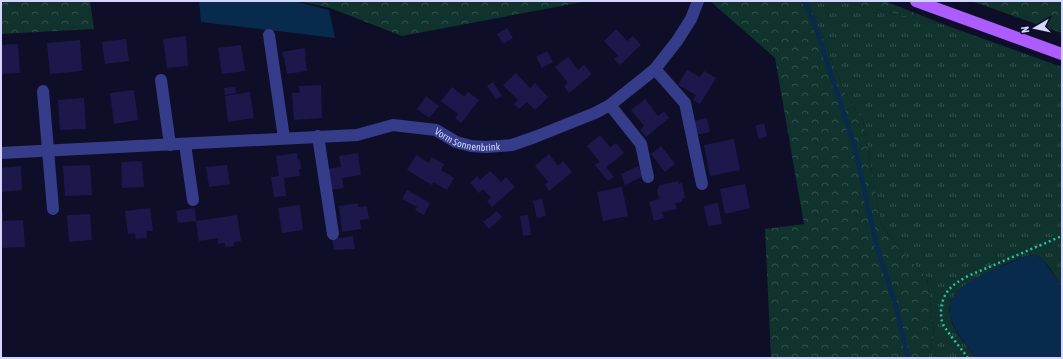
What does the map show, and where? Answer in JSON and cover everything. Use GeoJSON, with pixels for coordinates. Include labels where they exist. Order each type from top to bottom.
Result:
{"type":"FeatureCollection","features":[{"type":"Feature","properties":{"kind":"main road"},"geometry":{"type":"LineString","coordinates":[[916,1],[1062,54]]}},
{"type":"Feature","properties":{"kind":"street","name":"Vorm Sonnenbrink"},"geometry":{"type":"LineString","coordinates":[[1,153],[357,135],[393,125],[436,130],[456,142],[471,146],[486,147],[512,145],[610,105],[655,69],[677,41],[691,19],[698,1]]}},
{"type":"Feature","properties":{"kind":"street"},"geometry":{"type":"LineString","coordinates":[[269,35],[284,138]]}},
{"type":"Feature","properties":{"kind":"street"},"geometry":{"type":"LineString","coordinates":[[655,69],[685,103],[702,184]]}},
{"type":"Feature","properties":{"kind":"street"},"geometry":{"type":"LineString","coordinates":[[161,80],[170,145]]}},
{"type":"Feature","properties":{"kind":"street"},"geometry":{"type":"LineString","coordinates":[[43,91],[53,209]]}},
{"type":"Feature","properties":{"kind":"street"},"geometry":{"type":"LineString","coordinates":[[610,105],[641,144],[648,178]]}},
{"type":"Feature","properties":{"kind":"street"},"geometry":{"type":"LineString","coordinates":[[318,136],[333,234]]}},
{"type":"Feature","properties":{"kind":"street"},"geometry":{"type":"LineString","coordinates":[[185,144],[193,200]]}},
{"type":"Feature","properties":{"kind":"path"},"geometry":{"type":"LineString","coordinates":[[968,358],[943,324],[941,315],[942,301],[947,291],[957,282],[968,276],[1062,236]]}},
{"type":"Feature","properties":{"kind":"green space"},"geometry":{"type":"Polygon","coordinates":[[[1,1],[90,1],[94,29],[1,34],[1,1]]]}},
{"type":"Feature","properties":{"kind":"green space"},"geometry":{"type":"Polygon","coordinates":[[[298,1],[588,1],[402,36],[330,8],[298,1]]]}},
{"type":"Feature","properties":{"kind":"green space"},"geometry":{"type":"Polygon","coordinates":[[[710,1],[808,1],[845,93],[863,121],[881,224],[901,251],[927,277],[934,333],[928,358],[771,358],[765,229],[804,224],[775,58],[710,1]]]}},
{"type":"Feature","properties":{"kind":"green space"},"geometry":{"type":"Polygon","coordinates":[[[808,1],[840,1],[945,25],[1062,67],[1062,287],[1047,264],[1035,255],[1018,259],[1006,264],[962,289],[955,295],[950,303],[951,319],[957,333],[976,358],[928,358],[934,333],[927,277],[901,251],[881,224],[863,121],[845,93],[808,1]]]}},
{"type":"Feature","properties":{"kind":"green space"},"geometry":{"type":"Polygon","coordinates":[[[840,1],[885,1],[945,25],[840,1]]]}},
{"type":"Feature","properties":{"kind":"green space"},"geometry":{"type":"Polygon","coordinates":[[[971,1],[1062,1],[1062,33],[971,1]]]}},
{"type":"Feature","properties":{"kind":"water"},"geometry":{"type":"Polygon","coordinates":[[[199,1],[294,1],[329,10],[335,38],[201,22],[199,1]]]}},
{"type":"Feature","properties":{"kind":"water"},"geometry":{"type":"Polygon","coordinates":[[[1036,255],[1043,259],[1062,287],[1062,358],[976,358],[954,326],[950,311],[950,304],[953,297],[966,284],[984,274],[1022,257],[1036,255]]]}},
{"type":"Feature","properties":{"kind":"building"},"geometry":{"type":"Polygon","coordinates":[[[507,28],[513,38],[503,44],[497,34],[507,28]]]}},
{"type":"Feature","properties":{"kind":"building"},"geometry":{"type":"Polygon","coordinates":[[[616,29],[627,41],[633,36],[641,45],[620,65],[614,59],[618,56],[604,41],[616,29]]]}},
{"type":"Feature","properties":{"kind":"building"},"geometry":{"type":"Polygon","coordinates":[[[186,36],[188,66],[167,68],[163,39],[186,36]]]}},
{"type":"Feature","properties":{"kind":"building"},"geometry":{"type":"Polygon","coordinates":[[[126,39],[129,61],[105,64],[102,42],[126,39]]]}},
{"type":"Feature","properties":{"kind":"building"},"geometry":{"type":"Polygon","coordinates":[[[80,40],[82,71],[50,74],[47,43],[80,40]]]}},
{"type":"Feature","properties":{"kind":"building"},"geometry":{"type":"Polygon","coordinates":[[[18,44],[20,73],[1,74],[1,45],[18,44]]]}},
{"type":"Feature","properties":{"kind":"building"},"geometry":{"type":"Polygon","coordinates":[[[241,45],[245,71],[222,74],[218,48],[241,45]]]}},
{"type":"Feature","properties":{"kind":"building"},"geometry":{"type":"Polygon","coordinates":[[[305,48],[307,71],[287,74],[282,52],[305,48]]]}},
{"type":"Feature","properties":{"kind":"building"},"geometry":{"type":"Polygon","coordinates":[[[547,51],[553,62],[542,68],[536,57],[547,51]]]}},
{"type":"Feature","properties":{"kind":"building"},"geometry":{"type":"Polygon","coordinates":[[[568,57],[578,70],[584,65],[592,74],[569,93],[564,86],[568,83],[555,67],[568,57]]]}},
{"type":"Feature","properties":{"kind":"building"},"geometry":{"type":"Polygon","coordinates":[[[687,70],[700,77],[704,71],[716,78],[700,104],[693,100],[696,95],[678,85],[687,70]]]}},
{"type":"Feature","properties":{"kind":"building"},"geometry":{"type":"Polygon","coordinates":[[[516,73],[530,88],[535,83],[548,97],[535,110],[527,102],[519,109],[514,104],[518,100],[503,85],[516,73]]]}},
{"type":"Feature","properties":{"kind":"building"},"geometry":{"type":"Polygon","coordinates":[[[493,82],[502,96],[496,99],[487,86],[493,82]]]}},
{"type":"Feature","properties":{"kind":"building"},"geometry":{"type":"Polygon","coordinates":[[[321,85],[322,118],[294,120],[292,93],[300,93],[299,86],[321,85]]]}},
{"type":"Feature","properties":{"kind":"building"},"geometry":{"type":"Polygon","coordinates":[[[235,87],[236,93],[225,95],[224,88],[235,87]]]}},
{"type":"Feature","properties":{"kind":"building"},"geometry":{"type":"Polygon","coordinates":[[[452,87],[464,97],[468,92],[479,100],[461,123],[455,118],[458,114],[441,101],[452,87]]]}},
{"type":"Feature","properties":{"kind":"building"},"geometry":{"type":"Polygon","coordinates":[[[134,90],[138,120],[114,124],[110,93],[134,90]]]}},
{"type":"Feature","properties":{"kind":"building"},"geometry":{"type":"Polygon","coordinates":[[[250,92],[254,118],[228,122],[225,96],[250,92]]]}},
{"type":"Feature","properties":{"kind":"building"},"geometry":{"type":"Polygon","coordinates":[[[426,96],[439,106],[429,118],[417,109],[426,96]]]}},
{"type":"Feature","properties":{"kind":"building"},"geometry":{"type":"Polygon","coordinates":[[[84,98],[86,129],[60,130],[58,100],[84,98]]]}},
{"type":"Feature","properties":{"kind":"building"},"geometry":{"type":"Polygon","coordinates":[[[645,99],[658,116],[664,111],[669,118],[646,137],[640,130],[644,126],[631,110],[645,99]]]}},
{"type":"Feature","properties":{"kind":"building"},"geometry":{"type":"Polygon","coordinates":[[[707,118],[710,132],[696,135],[694,121],[707,118]]]}},
{"type":"Feature","properties":{"kind":"building"},"geometry":{"type":"Polygon","coordinates":[[[764,123],[767,136],[759,139],[755,126],[764,123]]]}},
{"type":"Feature","properties":{"kind":"building"},"geometry":{"type":"Polygon","coordinates":[[[600,135],[610,147],[616,143],[624,153],[606,167],[614,177],[608,181],[595,165],[600,162],[587,146],[600,135]]]}},
{"type":"Feature","properties":{"kind":"building"},"geometry":{"type":"Polygon","coordinates":[[[734,139],[740,170],[710,176],[704,145],[734,139]]]}},
{"type":"Feature","properties":{"kind":"building"},"geometry":{"type":"Polygon","coordinates":[[[661,146],[675,164],[665,172],[651,154],[661,146]]]}},
{"type":"Feature","properties":{"kind":"building"},"geometry":{"type":"Polygon","coordinates":[[[297,153],[298,160],[300,159],[300,176],[284,178],[286,196],[274,197],[271,177],[279,176],[276,156],[297,153]]]}},
{"type":"Feature","properties":{"kind":"building"},"geometry":{"type":"Polygon","coordinates":[[[358,153],[361,175],[342,178],[344,188],[330,190],[327,169],[341,167],[339,156],[358,153]]]}},
{"type":"Feature","properties":{"kind":"building"},"geometry":{"type":"Polygon","coordinates":[[[549,154],[558,166],[563,161],[572,172],[549,191],[545,184],[548,182],[535,166],[549,154]]]}},
{"type":"Feature","properties":{"kind":"building"},"geometry":{"type":"Polygon","coordinates":[[[416,155],[429,163],[432,157],[444,164],[441,170],[454,178],[447,190],[433,182],[432,185],[407,170],[416,155]]]}},
{"type":"Feature","properties":{"kind":"building"},"geometry":{"type":"Polygon","coordinates":[[[142,161],[144,187],[122,188],[121,162],[142,161]]]}},
{"type":"Feature","properties":{"kind":"building"},"geometry":{"type":"Polygon","coordinates":[[[90,165],[92,195],[65,196],[63,166],[90,165]]]}},
{"type":"Feature","properties":{"kind":"building"},"geometry":{"type":"Polygon","coordinates":[[[227,165],[230,184],[209,187],[206,167],[227,165]]]}},
{"type":"Feature","properties":{"kind":"building"},"geometry":{"type":"Polygon","coordinates":[[[21,166],[22,190],[1,192],[1,168],[21,166]]]}},
{"type":"Feature","properties":{"kind":"building"},"geometry":{"type":"Polygon","coordinates":[[[638,166],[643,176],[625,185],[621,174],[638,166]]]}},
{"type":"Feature","properties":{"kind":"building"},"geometry":{"type":"Polygon","coordinates":[[[490,171],[501,182],[506,177],[515,187],[492,207],[487,201],[491,198],[483,189],[479,193],[470,183],[477,176],[480,180],[490,171]]]}},
{"type":"Feature","properties":{"kind":"building"},"geometry":{"type":"Polygon","coordinates":[[[678,181],[678,184],[682,183],[685,198],[682,199],[682,202],[675,203],[677,209],[662,212],[664,218],[654,221],[649,202],[659,199],[657,190],[660,185],[678,181]]]}},
{"type":"Feature","properties":{"kind":"building"},"geometry":{"type":"Polygon","coordinates":[[[745,184],[750,208],[725,214],[720,189],[745,184]]]}},
{"type":"Feature","properties":{"kind":"building"},"geometry":{"type":"Polygon","coordinates":[[[622,187],[628,216],[603,221],[597,192],[622,187]]]}},
{"type":"Feature","properties":{"kind":"building"},"geometry":{"type":"Polygon","coordinates":[[[407,190],[430,203],[424,215],[415,210],[417,207],[402,199],[407,190]]]}},
{"type":"Feature","properties":{"kind":"building"},"geometry":{"type":"Polygon","coordinates":[[[542,199],[546,216],[537,218],[533,201],[542,199]]]}},
{"type":"Feature","properties":{"kind":"building"},"geometry":{"type":"Polygon","coordinates":[[[358,203],[358,207],[367,206],[369,219],[360,220],[361,229],[342,232],[339,206],[358,203]]]}},
{"type":"Feature","properties":{"kind":"building"},"geometry":{"type":"Polygon","coordinates":[[[718,203],[722,224],[708,226],[704,206],[718,203]]]}},
{"type":"Feature","properties":{"kind":"building"},"geometry":{"type":"Polygon","coordinates":[[[300,205],[303,230],[282,233],[278,208],[300,205]]]}},
{"type":"Feature","properties":{"kind":"building"},"geometry":{"type":"Polygon","coordinates":[[[150,208],[153,231],[146,231],[147,238],[136,239],[135,233],[128,234],[125,211],[150,208]]]}},
{"type":"Feature","properties":{"kind":"building"},"geometry":{"type":"Polygon","coordinates":[[[195,208],[196,221],[178,223],[176,211],[195,208]]]}},
{"type":"Feature","properties":{"kind":"building"},"geometry":{"type":"Polygon","coordinates":[[[497,211],[502,217],[489,229],[483,222],[497,211]]]}},
{"type":"Feature","properties":{"kind":"building"},"geometry":{"type":"Polygon","coordinates":[[[1,212],[3,212],[3,221],[23,220],[25,247],[1,248],[1,212]]]}},
{"type":"Feature","properties":{"kind":"building"},"geometry":{"type":"Polygon","coordinates":[[[90,214],[92,240],[69,242],[67,215],[90,214]]]}},
{"type":"Feature","properties":{"kind":"building"},"geometry":{"type":"Polygon","coordinates":[[[237,215],[241,241],[234,242],[234,246],[225,247],[225,243],[218,244],[218,238],[199,241],[196,221],[237,215]]]}},
{"type":"Feature","properties":{"kind":"building"},"geometry":{"type":"Polygon","coordinates":[[[528,215],[531,235],[523,236],[520,216],[528,215]]]}},
{"type":"Feature","properties":{"kind":"building"},"geometry":{"type":"Polygon","coordinates":[[[353,236],[355,249],[334,250],[332,239],[353,236]]]}},
{"type":"Feature","properties":{"kind":"waterway"},"geometry":{"type":"LineString","coordinates":[[804,1],[816,28],[855,148],[876,243],[895,303],[908,358]]}}]}
